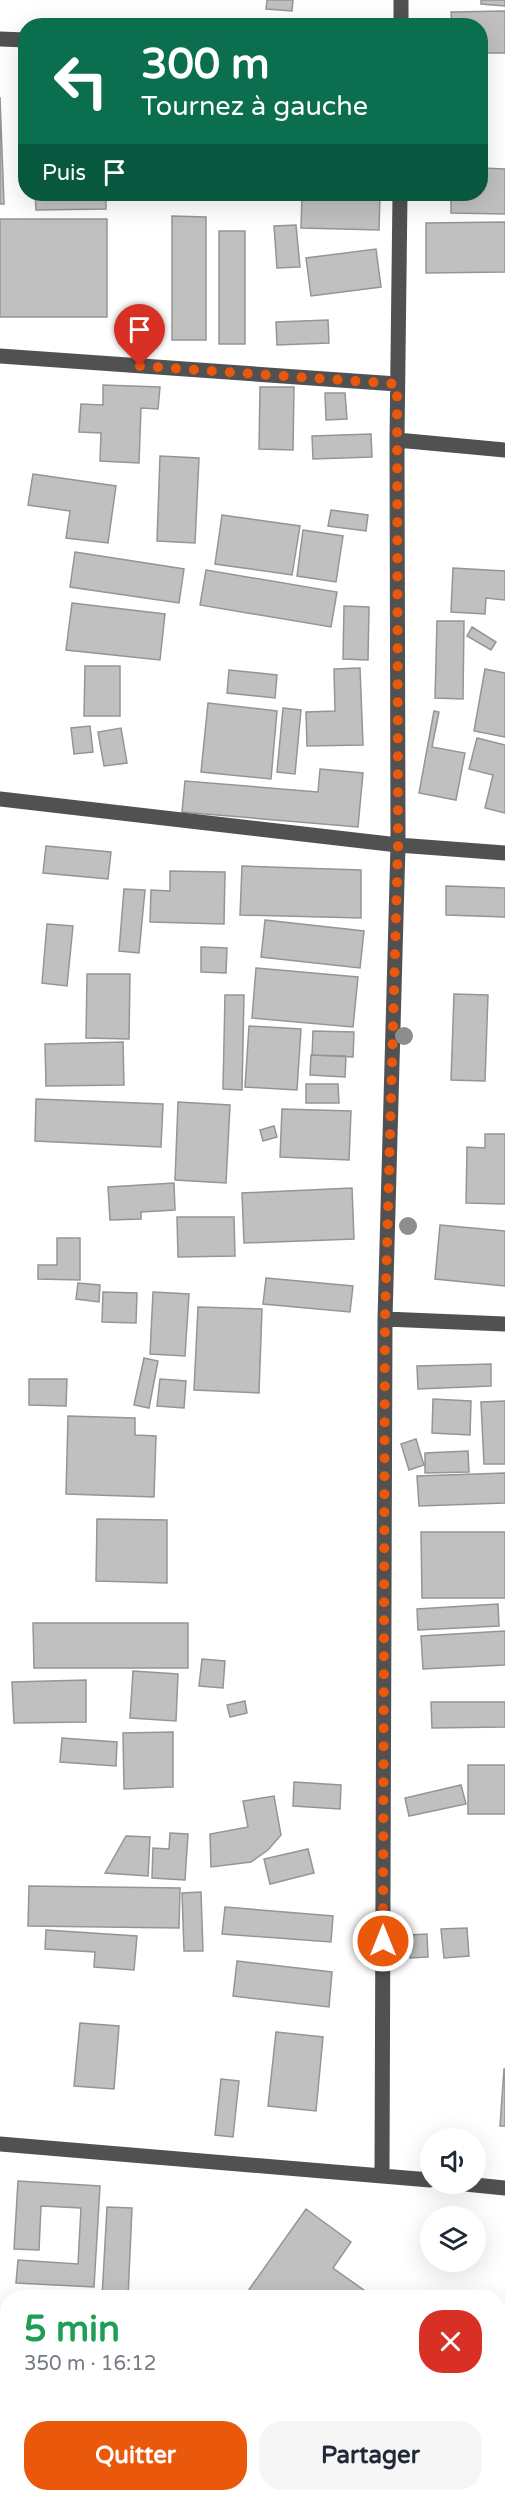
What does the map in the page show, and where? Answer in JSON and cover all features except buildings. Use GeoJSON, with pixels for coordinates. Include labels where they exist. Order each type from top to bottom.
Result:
{"type":"FeatureCollection","features":[{"type":"Feature","properties":{"kind":"street"},"geometry":{"type":"LineString","coordinates":[[401,18],[402,0]]}},
{"type":"Feature","properties":{"kind":"street"},"geometry":{"type":"LineString","coordinates":[[0,39],[18,40]]}},
{"type":"Feature","properties":{"kind":"street"},"geometry":{"type":"LineString","coordinates":[[382,2175],[385,1319],[398,845],[397,384],[400,201]]}},
{"type":"Feature","properties":{"kind":"street"},"geometry":{"type":"LineString","coordinates":[[0,356],[397,384]]}},
{"type":"Feature","properties":{"kind":"street"},"geometry":{"type":"LineString","coordinates":[[397,440],[505,450]]}},
{"type":"Feature","properties":{"kind":"street"},"geometry":{"type":"LineString","coordinates":[[0,799],[398,845],[505,853]]}},
{"type":"Feature","properties":{"kind":"street"},"geometry":{"type":"LineString","coordinates":[[385,1319],[505,1324]]}},
{"type":"Feature","properties":{"kind":"street"},"geometry":{"type":"LineString","coordinates":[[0,2144],[420,2179]]}},
{"type":"Feature","properties":{"kind":"street"},"geometry":{"type":"LineString","coordinates":[[486,2186],[505,2188]]}},
{"type":"Feature","properties":{"kind":"route"},"geometry":{"type":"LineString","coordinates":[[140,366],[397,384],[398,845],[385,1319],[383,1941]]}}]}
